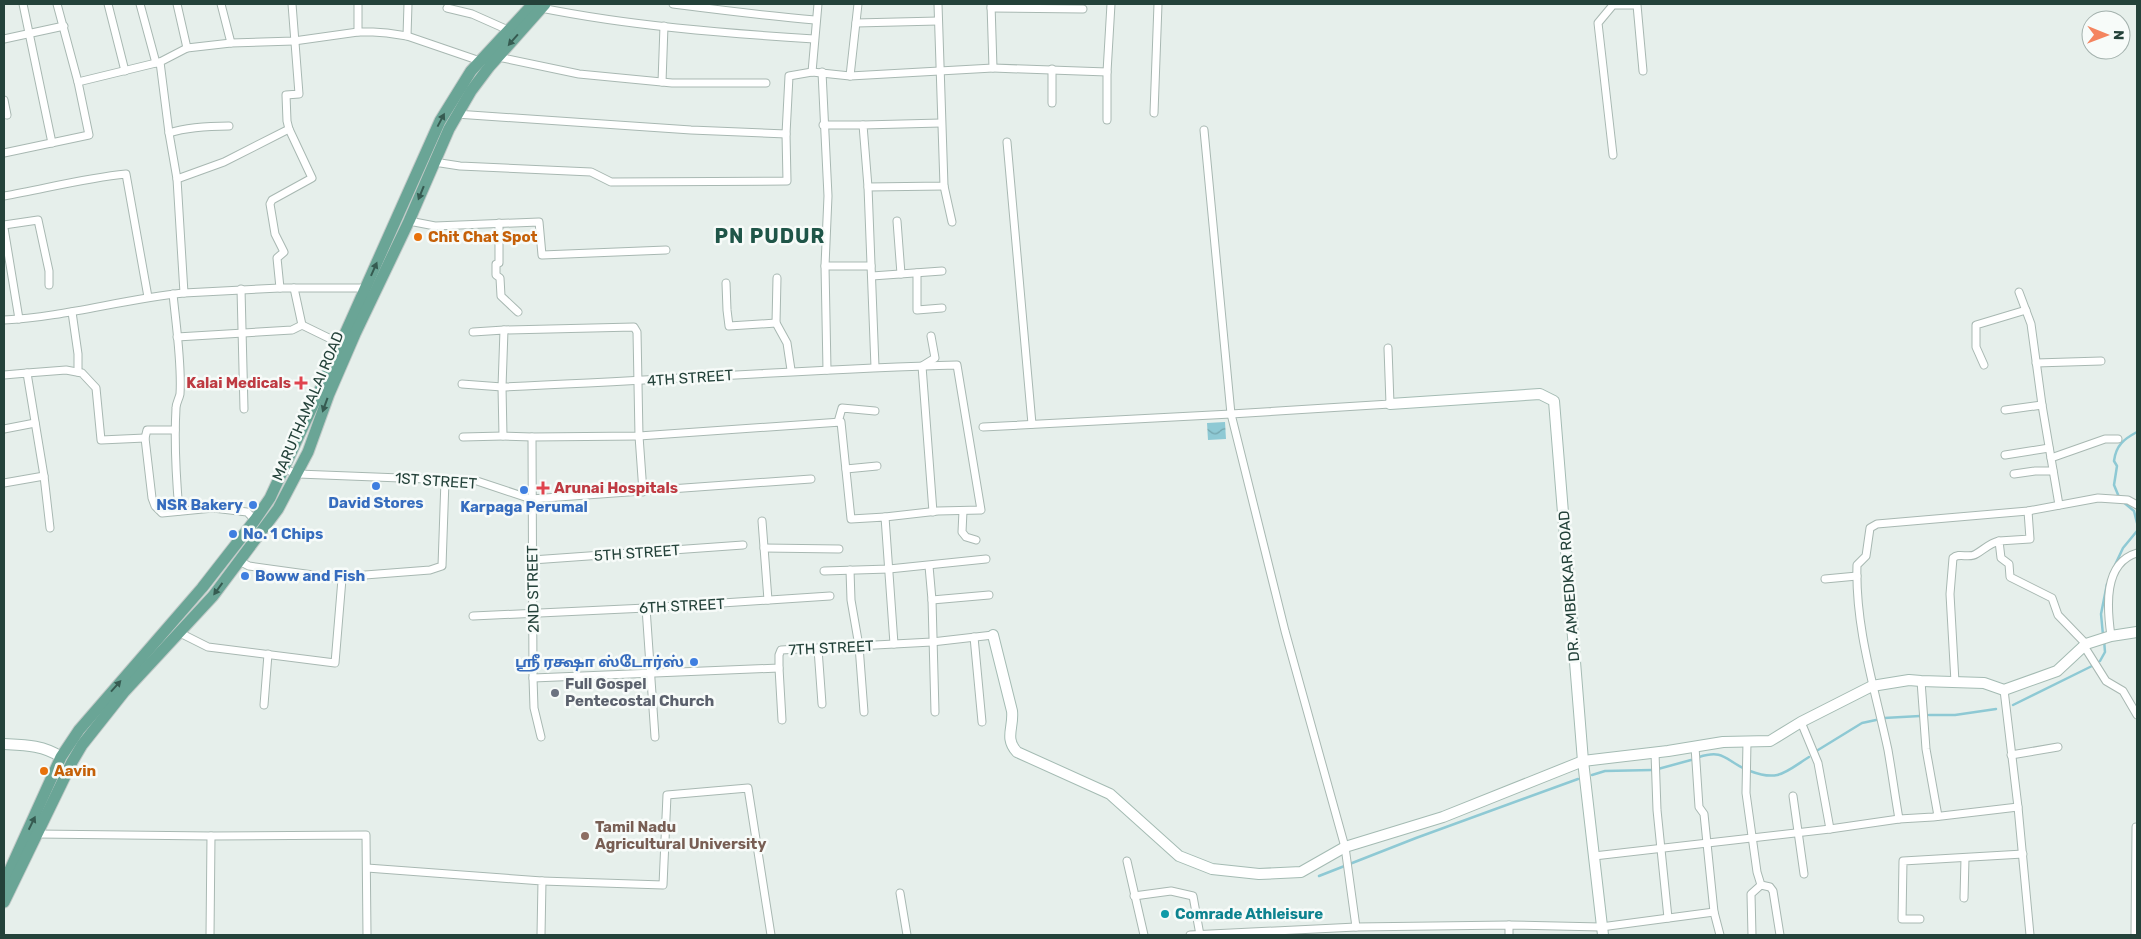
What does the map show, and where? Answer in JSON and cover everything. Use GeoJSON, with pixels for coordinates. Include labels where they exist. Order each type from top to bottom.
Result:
{"type":"FeatureCollection","features":[{"type":"Feature","properties":{"kind":"main road","name":"MARUTHAMALAI ROAD"},"geometry":{"type":"LineString","coordinates":[[4,883],[61,757],[92,714],[202,588],[255,520],[284,469],[341,344],[409,221],[456,114],[485,63],[508,30],[540,5]]}},
{"type":"Feature","properties":{"kind":"main road","name":"MARUTHAMALAI ROAD"},"geometry":{"type":"LineString","coordinates":[[4,902],[82,745],[124,692],[213,596],[238,561],[256,541],[278,509],[298,474],[370,289],[440,121],[458,89],[485,63],[498,57],[540,5]]}},
{"type":"Feature","properties":{"kind":"street"},"geometry":{"type":"LineString","coordinates":[[23,4],[52,142]]}},
{"type":"Feature","properties":{"kind":"street"},"geometry":{"type":"LineString","coordinates":[[4,153],[89,135],[78,82],[57,4]]}},
{"type":"Feature","properties":{"kind":"street"},"geometry":{"type":"LineString","coordinates":[[108,4],[126,71]]}},
{"type":"Feature","properties":{"kind":"street"},"geometry":{"type":"LineString","coordinates":[[140,4],[158,62],[177,179],[184,294]]}},
{"type":"Feature","properties":{"kind":"street"},"geometry":{"type":"LineString","coordinates":[[177,4],[188,48]]}},
{"type":"Feature","properties":{"kind":"street"},"geometry":{"type":"LineString","coordinates":[[221,4],[231,43]]}},
{"type":"Feature","properties":{"kind":"street"},"geometry":{"type":"LineString","coordinates":[[280,288],[277,258],[284,252],[275,234],[270,204],[272,200],[312,178],[287,121],[286,95],[299,94],[292,4]]}},
{"type":"Feature","properties":{"kind":"street"},"geometry":{"type":"LineString","coordinates":[[358,4],[358,32]]}},
{"type":"Feature","properties":{"kind":"street"},"geometry":{"type":"LineString","coordinates":[[408,4],[408,36]]}},
{"type":"Feature","properties":{"kind":"street"},"geometry":{"type":"LineString","coordinates":[[673,4],[732,10],[756,15],[815,20]]}},
{"type":"Feature","properties":{"kind":"street"},"geometry":{"type":"LineString","coordinates":[[812,72],[815,20],[818,4]]}},
{"type":"Feature","properties":{"kind":"street"},"geometry":{"type":"LineString","coordinates":[[850,76],[858,4]]}},
{"type":"Feature","properties":{"kind":"street"},"geometry":{"type":"LineString","coordinates":[[938,4],[944,186],[952,222]]}},
{"type":"Feature","properties":{"kind":"street"},"geometry":{"type":"LineString","coordinates":[[1106,120],[1111,4]]}},
{"type":"Feature","properties":{"kind":"street"},"geometry":{"type":"LineString","coordinates":[[1154,113],[1158,4]]}},
{"type":"Feature","properties":{"kind":"street"},"geometry":{"type":"LineString","coordinates":[[1613,155],[1598,23],[1613,4],[1637,5],[1643,71]]}},
{"type":"Feature","properties":{"kind":"street"},"geometry":{"type":"LineString","coordinates":[[540,5],[589,18],[719,32],[814,39]]}},
{"type":"Feature","properties":{"kind":"street"},"geometry":{"type":"LineString","coordinates":[[993,68],[991,6],[1083,9]]}},
{"type":"Feature","properties":{"kind":"street"},"geometry":{"type":"LineString","coordinates":[[447,8],[472,14],[508,30]]}},
{"type":"Feature","properties":{"kind":"street"},"geometry":{"type":"LineString","coordinates":[[856,23],[938,21]]}},
{"type":"Feature","properties":{"kind":"street"},"geometry":{"type":"LineString","coordinates":[[4,38],[64,26]]}},
{"type":"Feature","properties":{"kind":"street"},"geometry":{"type":"LineString","coordinates":[[662,82],[664,26]]}},
{"type":"Feature","properties":{"kind":"street"},"geometry":{"type":"LineString","coordinates":[[78,82],[158,62],[188,48],[231,43],[294,41],[358,32],[408,36],[485,63]]}},
{"type":"Feature","properties":{"kind":"street"},"geometry":{"type":"LineString","coordinates":[[498,57],[579,74],[662,82],[766,83]]}},
{"type":"Feature","properties":{"kind":"street"},"geometry":{"type":"LineString","coordinates":[[780,76],[812,72],[850,76],[993,68],[1107,72]]}},
{"type":"Feature","properties":{"kind":"street"},"geometry":{"type":"LineString","coordinates":[[1052,69],[1052,103]]}},
{"type":"Feature","properties":{"kind":"street"},"geometry":{"type":"LineString","coordinates":[[822,72],[823,125],[828,196],[825,266],[827,370]]}},
{"type":"Feature","properties":{"kind":"street"},"geometry":{"type":"LineString","coordinates":[[434,162],[460,166],[591,172],[611,182],[787,181],[786,134],[789,76]]}},
{"type":"Feature","properties":{"kind":"street"},"geometry":{"type":"LineString","coordinates":[[4,100],[7,115]]}},
{"type":"Feature","properties":{"kind":"street"},"geometry":{"type":"LineString","coordinates":[[456,114],[691,130],[786,134]]}},
{"type":"Feature","properties":{"kind":"street"},"geometry":{"type":"LineString","coordinates":[[823,125],[941,123]]}},
{"type":"Feature","properties":{"kind":"street"},"geometry":{"type":"LineString","coordinates":[[863,125],[868,187],[875,367]]}},
{"type":"Feature","properties":{"kind":"street"},"geometry":{"type":"LineString","coordinates":[[169,133],[205,126],[228,126]]}},
{"type":"Feature","properties":{"kind":"street"},"geometry":{"type":"LineString","coordinates":[[177,179],[224,162],[289,129]]}},
{"type":"Feature","properties":{"kind":"street"},"geometry":{"type":"LineString","coordinates":[[1204,130],[1231,414],[1277,603],[1345,847],[1356,927]]}},
{"type":"Feature","properties":{"kind":"street"},"geometry":{"type":"LineString","coordinates":[[1006,142],[1032,424]]}},
{"type":"Feature","properties":{"kind":"street"},"geometry":{"type":"LineString","coordinates":[[4,196],[72,184],[99,177],[126,174],[148,298]]}},
{"type":"Feature","properties":{"kind":"street"},"geometry":{"type":"LineString","coordinates":[[868,187],[944,186]]}},
{"type":"Feature","properties":{"kind":"street"},"geometry":{"type":"LineString","coordinates":[[19,319],[4,226],[38,220],[49,271],[49,285]]}},
{"type":"Feature","properties":{"kind":"street"},"geometry":{"type":"LineString","coordinates":[[409,221],[435,226],[540,222],[542,255],[666,250]]}},
{"type":"Feature","properties":{"kind":"street"},"geometry":{"type":"LineString","coordinates":[[897,221],[901,274]]}},
{"type":"Feature","properties":{"kind":"street"},"geometry":{"type":"LineString","coordinates":[[499,223],[499,263],[496,264],[496,275],[500,278],[501,296],[518,312]]}},
{"type":"Feature","properties":{"kind":"street"},"geometry":{"type":"LineString","coordinates":[[825,266],[871,266]]}},
{"type":"Feature","properties":{"kind":"street"},"geometry":{"type":"LineString","coordinates":[[872,276],[942,271]]}},
{"type":"Feature","properties":{"kind":"street"},"geometry":{"type":"LineString","coordinates":[[917,273],[917,310],[942,308]]}},
{"type":"Feature","properties":{"kind":"street"},"geometry":{"type":"LineString","coordinates":[[777,278],[776,323],[787,343],[791,370]]}},
{"type":"Feature","properties":{"kind":"street"},"geometry":{"type":"LineString","coordinates":[[726,283],[726,310],[730,326],[776,323]]}},
{"type":"Feature","properties":{"kind":"street"},"geometry":{"type":"LineString","coordinates":[[4,320],[72,312],[172,294],[280,288],[370,289]]}},
{"type":"Feature","properties":{"kind":"street"},"geometry":{"type":"LineString","coordinates":[[294,288],[302,325]]}},
{"type":"Feature","properties":{"kind":"street"},"geometry":{"type":"LineString","coordinates":[[241,289],[244,409]]}},
{"type":"Feature","properties":{"kind":"street"},"geometry":{"type":"LineString","coordinates":[[2019,292],[2031,324],[2042,405],[2059,505]]}},
{"type":"Feature","properties":{"kind":"street"},"geometry":{"type":"LineString","coordinates":[[172,294],[177,337],[180,395],[176,405],[175,430],[179,512]]}},
{"type":"Feature","properties":{"kind":"street"},"geometry":{"type":"LineString","coordinates":[[1984,366],[1976,347],[1976,325],[2026,310]]}},
{"type":"Feature","properties":{"kind":"street"},"geometry":{"type":"LineString","coordinates":[[72,312],[78,354],[78,372]]}},
{"type":"Feature","properties":{"kind":"street"},"geometry":{"type":"LineString","coordinates":[[177,337],[292,330],[302,325]]}},
{"type":"Feature","properties":{"kind":"street"},"geometry":{"type":"LineString","coordinates":[[302,325],[341,344]]}},
{"type":"Feature","properties":{"kind":"street"},"geometry":{"type":"LineString","coordinates":[[473,332],[634,327],[637,332],[639,436],[643,492]]}},
{"type":"Feature","properties":{"kind":"street"},"geometry":{"type":"LineString","coordinates":[[503,436],[504,330]]}},
{"type":"Feature","properties":{"kind":"street"},"geometry":{"type":"LineString","coordinates":[[931,336],[935,358],[922,366],[933,512]]}},
{"type":"Feature","properties":{"kind":"street"},"geometry":{"type":"LineString","coordinates":[[983,426],[1390,404],[1388,348]]}},
{"type":"Feature","properties":{"kind":"street"},"geometry":{"type":"LineString","coordinates":[[2036,364],[2101,361]]}},
{"type":"Feature","properties":{"kind":"street","name":"4TH STREET"},"geometry":{"type":"LineString","coordinates":[[462,384],[502,387],[638,382],[791,370],[957,365],[981,510],[963,511]]}},
{"type":"Feature","properties":{"kind":"street"},"geometry":{"type":"LineString","coordinates":[[4,375],[66,370],[82,373],[96,388],[101,440],[145,438]]}},
{"type":"Feature","properties":{"kind":"street"},"geometry":{"type":"LineString","coordinates":[[27,373],[44,476],[50,528]]}},
{"type":"Feature","properties":{"kind":"street","name":"DR. AMBEDKAR ROAD"},"geometry":{"type":"LineString","coordinates":[[1390,404],[1540,394],[1554,401],[1582,761],[1602,931]]}},
{"type":"Feature","properties":{"kind":"street"},"geometry":{"type":"LineString","coordinates":[[2004,410],[2042,405]]}},
{"type":"Feature","properties":{"kind":"street"},"geometry":{"type":"LineString","coordinates":[[838,422],[842,408],[875,411]]}},
{"type":"Feature","properties":{"kind":"street"},"geometry":{"type":"LineString","coordinates":[[463,437],[639,436],[841,422],[850,519],[963,511],[962,532],[966,537],[976,540]]}},
{"type":"Feature","properties":{"kind":"street"},"geometry":{"type":"LineString","coordinates":[[4,429],[35,423]]}},
{"type":"Feature","properties":{"kind":"street"},"geometry":{"type":"LineString","coordinates":[[175,430],[147,430],[145,438],[152,498],[155,506],[162,513],[214,508],[247,512],[255,520]]}},
{"type":"Feature","properties":{"kind":"street","name":"2ND STREET"},"geometry":{"type":"LineString","coordinates":[[532,438],[533,678],[534,708],[541,737]]}},
{"type":"Feature","properties":{"kind":"street"},"geometry":{"type":"LineString","coordinates":[[2051,458],[2105,439],[2118,439]]}},
{"type":"Feature","properties":{"kind":"street"},"geometry":{"type":"LineString","coordinates":[[2005,455],[2049,448]]}},
{"type":"Feature","properties":{"kind":"street"},"geometry":{"type":"LineString","coordinates":[[846,469],[877,466]]}},
{"type":"Feature","properties":{"kind":"street","name":"1ST STREET"},"geometry":{"type":"LineString","coordinates":[[284,469],[298,474],[477,481],[532,499],[810,479]]}},
{"type":"Feature","properties":{"kind":"street"},"geometry":{"type":"LineString","coordinates":[[2014,474],[2053,471]]}},
{"type":"Feature","properties":{"kind":"street"},"geometry":{"type":"LineString","coordinates":[[4,483],[44,476]]}},
{"type":"Feature","properties":{"kind":"street"},"geometry":{"type":"LineString","coordinates":[[365,575],[430,570],[442,566],[445,480]]}},
{"type":"Feature","properties":{"kind":"street"},"geometry":{"type":"LineString","coordinates":[[1899,819],[1888,751],[1872,686],[1860,612],[1857,565],[1866,556],[1869,549],[1870,528],[1876,524],[2028,511],[2098,498],[2128,500],[2137,505]]}},
{"type":"Feature","properties":{"kind":"street"},"geometry":{"type":"LineString","coordinates":[[1955,682],[1950,594],[1953,558],[1956,555],[1974,555],[1991,543],[1999,541],[2030,539],[2028,511]]}},
{"type":"Feature","properties":{"kind":"street"},"geometry":{"type":"LineString","coordinates":[[885,517],[894,644]]}},
{"type":"Feature","properties":{"kind":"street"},"geometry":{"type":"LineString","coordinates":[[762,521],[768,600]]}},
{"type":"Feature","properties":{"kind":"street"},"geometry":{"type":"LineString","coordinates":[[1999,541],[2001,558],[2009,564],[2010,577],[2052,598],[2058,615],[2085,645],[2106,681],[2123,691],[2137,714]]}},
{"type":"Feature","properties":{"kind":"street","name":"5TH STREET"},"geometry":{"type":"LineString","coordinates":[[532,560],[743,545]]}},
{"type":"Feature","properties":{"kind":"street"},"geometry":{"type":"LineString","coordinates":[[764,548],[839,549]]}},
{"type":"Feature","properties":{"kind":"street"},"geometry":{"type":"LineString","coordinates":[[2108,637],[2108,593],[2116,570],[2126,554],[2137,553]]}},
{"type":"Feature","properties":{"kind":"street"},"geometry":{"type":"LineString","coordinates":[[824,572],[930,566],[986,559]]}},
{"type":"Feature","properties":{"kind":"street"},"geometry":{"type":"LineString","coordinates":[[180,633],[208,647],[335,663],[342,579],[249,566],[238,561]]}},
{"type":"Feature","properties":{"kind":"street"},"geometry":{"type":"LineString","coordinates":[[930,566],[935,712]]}},
{"type":"Feature","properties":{"kind":"street"},"geometry":{"type":"LineString","coordinates":[[850,570],[851,600],[859,646],[864,712]]}},
{"type":"Feature","properties":{"kind":"street"},"geometry":{"type":"LineString","coordinates":[[1825,579],[1857,576]]}},
{"type":"Feature","properties":{"kind":"street"},"geometry":{"type":"LineString","coordinates":[[932,600],[989,595]]}},
{"type":"Feature","properties":{"kind":"street","name":"6TH STREET"},"geometry":{"type":"LineString","coordinates":[[473,616],[646,608],[830,596]]}},
{"type":"Feature","properties":{"kind":"street"},"geometry":{"type":"LineString","coordinates":[[646,608],[654,737]]}},
{"type":"Feature","properties":{"kind":"street"},"geometry":{"type":"LineString","coordinates":[[993,635],[1012,711],[1013,721],[1009,738],[1017,752],[1110,794],[1179,856],[1212,868],[1259,874],[1301,872],[1345,847],[1443,817],[1582,761],[1655,753],[1724,742],[1770,741],[1801,722],[1872,686],[1909,680],[1984,683],[2004,690],[2058,671],[2085,645],[2108,637],[2137,632]]}},
{"type":"Feature","properties":{"kind":"street","name":"7TH STREET"},"geometry":{"type":"LineString","coordinates":[[533,678],[779,668],[781,650],[932,642],[993,635]]}},
{"type":"Feature","properties":{"kind":"street"},"geometry":{"type":"LineString","coordinates":[[974,638],[982,722]]}},
{"type":"Feature","properties":{"kind":"street"},"geometry":{"type":"LineString","coordinates":[[818,649],[822,704]]}},
{"type":"Feature","properties":{"kind":"street"},"geometry":{"type":"LineString","coordinates":[[264,705],[268,654]]}},
{"type":"Feature","properties":{"kind":"street"},"geometry":{"type":"LineString","coordinates":[[779,668],[782,720]]}},
{"type":"Feature","properties":{"kind":"street"},"geometry":{"type":"LineString","coordinates":[[1921,681],[1926,749],[1938,816]]}},
{"type":"Feature","properties":{"kind":"street"},"geometry":{"type":"LineString","coordinates":[[2004,690],[2023,854],[2030,935]]}},
{"type":"Feature","properties":{"kind":"street"},"geometry":{"type":"LineString","coordinates":[[1801,722],[1818,763],[1830,830]]}},
{"type":"Feature","properties":{"kind":"street"},"geometry":{"type":"LineString","coordinates":[[1746,742],[1746,793],[1761,885]]}},
{"type":"Feature","properties":{"kind":"street"},"geometry":{"type":"LineString","coordinates":[[4,744],[34,746],[51,750],[61,757]]}},
{"type":"Feature","properties":{"kind":"street"},"geometry":{"type":"LineString","coordinates":[[1695,747],[1699,808],[1704,814],[1714,912],[1720,935]]}},
{"type":"Feature","properties":{"kind":"street"},"geometry":{"type":"LineString","coordinates":[[2011,755],[2058,747]]}},
{"type":"Feature","properties":{"kind":"street"},"geometry":{"type":"LineString","coordinates":[[1655,753],[1668,918]]}},
{"type":"Feature","properties":{"kind":"street"},"geometry":{"type":"LineString","coordinates":[[366,868],[542,881],[663,885],[667,795],[748,788],[771,935]]}},
{"type":"Feature","properties":{"kind":"street"},"geometry":{"type":"LineString","coordinates":[[1793,796],[1804,874]]}},
{"type":"Feature","properties":{"kind":"street"},"geometry":{"type":"LineString","coordinates":[[1594,856],[1830,830],[1899,819],[2018,807]]}},
{"type":"Feature","properties":{"kind":"street"},"geometry":{"type":"LineString","coordinates":[[2135,935],[2136,827]]}},
{"type":"Feature","properties":{"kind":"street"},"geometry":{"type":"LineString","coordinates":[[37,834],[366,835],[367,935]]}},
{"type":"Feature","properties":{"kind":"street"},"geometry":{"type":"LineString","coordinates":[[210,935],[211,836]]}},
{"type":"Feature","properties":{"kind":"street"},"geometry":{"type":"LineString","coordinates":[[1920,920],[1902,919],[1903,861],[2023,854]]}},
{"type":"Feature","properties":{"kind":"street"},"geometry":{"type":"LineString","coordinates":[[1964,898],[1965,858]]}},
{"type":"Feature","properties":{"kind":"street"},"geometry":{"type":"LineString","coordinates":[[1127,861],[1144,935]]}},
{"type":"Feature","properties":{"kind":"street"},"geometry":{"type":"LineString","coordinates":[[541,935],[542,881]]}},
{"type":"Feature","properties":{"kind":"street"},"geometry":{"type":"LineString","coordinates":[[1752,935],[1752,894],[1761,885]]}},
{"type":"Feature","properties":{"kind":"street"},"geometry":{"type":"LineString","coordinates":[[1761,885],[1770,887],[1773,891],[1780,935]]}},
{"type":"Feature","properties":{"kind":"street"},"geometry":{"type":"LineString","coordinates":[[1134,896],[1172,891],[1193,896],[1200,935]]}},
{"type":"Feature","properties":{"kind":"street"},"geometry":{"type":"LineString","coordinates":[[900,893],[907,935]]}},
{"type":"Feature","properties":{"kind":"street"},"geometry":{"type":"LineString","coordinates":[[1190,935],[1343,932],[1356,927],[1509,925],[1602,931],[1668,918],[1714,912]]}},
{"type":"Feature","properties":{"kind":"street"},"geometry":{"type":"LineString","coordinates":[[1509,925],[1509,935]]}},
{"type":"Feature","properties":{"kind":"water"},"geometry":{"type":"Polygon","coordinates":[[[1225,422],[1226,439],[1208,440],[1207,423],[1225,422]]]}},
{"type":"Feature","properties":{"kind":"waterway"},"geometry":{"type":"LineString","coordinates":[[2119,497],[2114,485],[2117,466],[2114,461],[2115,455],[2121,443],[2137,432]]}},
{"type":"Feature","properties":{"kind":"waterway"},"geometry":{"type":"LineString","coordinates":[[2122,501],[2134,511],[2137,523]]}},
{"type":"Feature","properties":{"kind":"waterway"},"geometry":{"type":"LineString","coordinates":[[2115,565],[2123,548],[2137,531]]}},
{"type":"Feature","properties":{"kind":"waterway"},"geometry":{"type":"LineString","coordinates":[[2103,635],[2101,614],[2107,584]]}},
{"type":"Feature","properties":{"kind":"waterway"},"geometry":{"type":"LineString","coordinates":[[2100,661],[2105,652],[2104,640]]}},
{"type":"Feature","properties":{"kind":"waterway"},"geometry":{"type":"LineString","coordinates":[[2013,705],[2092,666]]}},
{"type":"Feature","properties":{"kind":"waterway"},"geometry":{"type":"LineString","coordinates":[[1929,715],[1955,715],[1996,709]]}},
{"type":"Feature","properties":{"kind":"waterway"},"geometry":{"type":"LineString","coordinates":[[1884,718],[1920,716]]}},
{"type":"Feature","properties":{"kind":"waterway"},"geometry":{"type":"LineString","coordinates":[[1818,750],[1862,723],[1876,720]]}},
{"type":"Feature","properties":{"kind":"waterway"},"geometry":{"type":"LineString","coordinates":[[1699,757],[1719,755],[1745,769]]}},
{"type":"Feature","properties":{"kind":"waterway"},"geometry":{"type":"LineString","coordinates":[[1750,771],[1768,776],[1781,774],[1809,757]]}},
{"type":"Feature","properties":{"kind":"waterway"},"geometry":{"type":"LineString","coordinates":[[1658,769],[1691,760]]}},
{"type":"Feature","properties":{"kind":"waterway"},"geometry":{"type":"LineString","coordinates":[[1592,775],[1605,771],[1652,770]]}},
{"type":"Feature","properties":{"kind":"waterway"},"geometry":{"type":"LineString","coordinates":[[1319,876],[1416,838],[1578,779]]}},
{"type":"Feature","properties":{"kind":"place","name":"Chit Chat Spot"},"geometry":{"type":"Point","coordinates":[418,237]}},
{"type":"Feature","properties":{"kind":"place","name":"Kalai Medicals"},"geometry":{"type":"Point","coordinates":[301,383]}},
{"type":"Feature","properties":{"kind":"place","name":"David Stores"},"geometry":{"type":"Point","coordinates":[376,486]}},
{"type":"Feature","properties":{"kind":"place","name":"Arunai Hospitals"},"geometry":{"type":"Point","coordinates":[543,488]}},
{"type":"Feature","properties":{"kind":"place","name":"Karpaga Perumal"},"geometry":{"type":"Point","coordinates":[524,490]}},
{"type":"Feature","properties":{"kind":"place","name":"NSR Bakery"},"geometry":{"type":"Point","coordinates":[253,505]}},
{"type":"Feature","properties":{"kind":"place","name":"No. 1 Chips"},"geometry":{"type":"Point","coordinates":[233,534]}},
{"type":"Feature","properties":{"kind":"place","name":"Boww and Fish"},"geometry":{"type":"Point","coordinates":[245,576]}},
{"type":"Feature","properties":{"kind":"place","name":"ஶ்ரீ ரக்ஷா ஸ்டோர்ஸ்"},"geometry":{"type":"Point","coordinates":[694,662]}},
{"type":"Feature","properties":{"kind":"place","name":"Full Gospel Pentecostal Church"},"geometry":{"type":"Point","coordinates":[555,693]}},
{"type":"Feature","properties":{"kind":"place","name":"Aavin"},"geometry":{"type":"Point","coordinates":[44,771]}},
{"type":"Feature","properties":{"kind":"place","name":"Tamil Nadu Agricultural University"},"geometry":{"type":"Point","coordinates":[585,836]}},
{"type":"Feature","properties":{"kind":"place","name":"Comrade Athleisure"},"geometry":{"type":"Point","coordinates":[1165,914]}},
{"type":"Feature","properties":{"kind":"district","name":"PN PUDUR"},"geometry":{"type":"Point","coordinates":[770,236]}}]}
